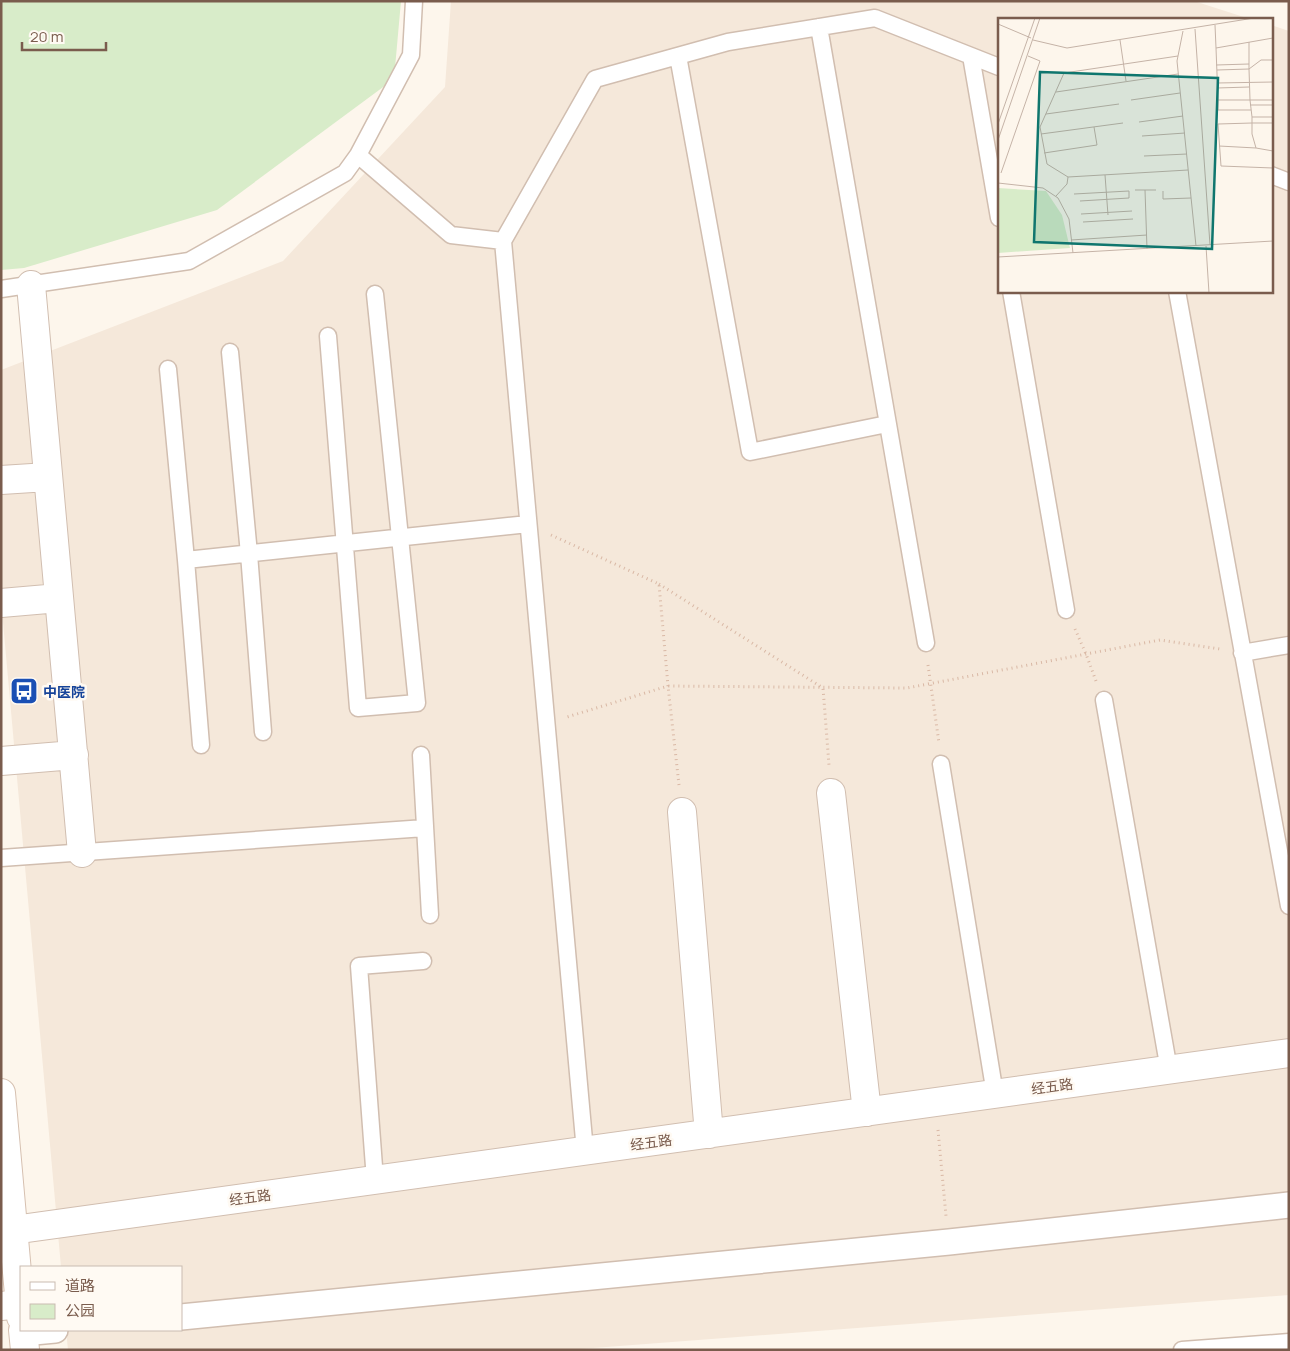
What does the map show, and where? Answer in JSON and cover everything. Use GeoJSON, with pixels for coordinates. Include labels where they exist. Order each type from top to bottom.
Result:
{"type":"FeatureCollection","features":[{"type":"Feature","properties":{"kind":"street"},"geometry":{"type":"LineString","coordinates":[[31,285],[82,853]]}},
{"type":"Feature","properties":{"kind":"street"},"geometry":{"type":"LineString","coordinates":[[1,480],[48,477]]}},
{"type":"Feature","properties":{"kind":"street"},"geometry":{"type":"LineString","coordinates":[[1,603],[59,598]]}},
{"type":"Feature","properties":{"kind":"street"},"geometry":{"type":"LineString","coordinates":[[1,761],[74,755]]}},
{"type":"Feature","properties":{"kind":"street"},"geometry":{"type":"LineString","coordinates":[[832,793],[867,1112]]}},
{"type":"Feature","properties":{"kind":"street"},"geometry":{"type":"LineString","coordinates":[[682,812],[709,1134]]}},
{"type":"Feature","properties":{"kind":"street","name":"经五路"},"geometry":{"type":"LineString","coordinates":[[13,1230],[1289,1053]]}},
{"type":"Feature","properties":{"kind":"street"},"geometry":{"type":"LineString","coordinates":[[1,1092],[19,1323]]}},
{"type":"Feature","properties":{"kind":"street"},"geometry":{"type":"LineString","coordinates":[[182,1317],[949,1242],[1289,1205]]}},
{"type":"Feature","properties":{"kind":"lane"},"geometry":{"type":"LineString","coordinates":[[1,289],[189,261],[345,173],[358,155],[411,55],[414,1]]}},
{"type":"Feature","properties":{"kind":"lane"},"geometry":{"type":"LineString","coordinates":[[585,1151],[502,241],[595,79],[728,42],[875,18],[998,67]]}},
{"type":"Feature","properties":{"kind":"lane"},"geometry":{"type":"LineString","coordinates":[[819,27],[926,643]]}},
{"type":"Feature","properties":{"kind":"lane"},"geometry":{"type":"LineString","coordinates":[[678,56],[750,452],[887,424]]}},
{"type":"Feature","properties":{"kind":"lane"},"geometry":{"type":"LineString","coordinates":[[971,56],[998,212]]}},
{"type":"Feature","properties":{"kind":"lane"},"geometry":{"type":"LineString","coordinates":[[358,155],[450,235],[502,241]]}},
{"type":"Feature","properties":{"kind":"lane"},"geometry":{"type":"LineString","coordinates":[[1272,176],[1289,182]]}},
{"type":"Feature","properties":{"kind":"lane"},"geometry":{"type":"LineString","coordinates":[[1011,292],[1066,610]]}},
{"type":"Feature","properties":{"kind":"lane"},"geometry":{"type":"LineString","coordinates":[[1177,292],[1289,906]]}},
{"type":"Feature","properties":{"kind":"lane"},"geometry":{"type":"LineString","coordinates":[[328,336],[358,708],[416,703],[376,294]]}},
{"type":"Feature","properties":{"kind":"lane"},"geometry":{"type":"LineString","coordinates":[[230,352],[263,732]]}},
{"type":"Feature","properties":{"kind":"lane"},"geometry":{"type":"LineString","coordinates":[[168,369],[201,745]]}},
{"type":"Feature","properties":{"kind":"lane"},"geometry":{"type":"LineString","coordinates":[[186,560],[528,524]]}},
{"type":"Feature","properties":{"kind":"lane"},"geometry":{"type":"LineString","coordinates":[[1242,653],[1289,645]]}},
{"type":"Feature","properties":{"kind":"lane"},"geometry":{"type":"LineString","coordinates":[[1104,700],[1169,1070]]}},
{"type":"Feature","properties":{"kind":"lane"},"geometry":{"type":"LineString","coordinates":[[421,755],[430,914]]}},
{"type":"Feature","properties":{"kind":"lane"},"geometry":{"type":"LineString","coordinates":[[941,764],[995,1094]]}},
{"type":"Feature","properties":{"kind":"lane"},"geometry":{"type":"LineString","coordinates":[[1,858],[425,828]]}},
{"type":"Feature","properties":{"kind":"lane"},"geometry":{"type":"LineString","coordinates":[[375,1180],[359,966],[423,961]]}},
{"type":"Feature","properties":{"kind":"lane"},"geometry":{"type":"LineString","coordinates":[[1182,1350],[1252,1347],[1289,1342]]}},
{"type":"Feature","properties":{"kind":"path"},"geometry":{"type":"LineString","coordinates":[[528,524],[659,584],[823,688]]}},
{"type":"Feature","properties":{"kind":"path"},"geometry":{"type":"LineString","coordinates":[[659,584],[682,812]]}},
{"type":"Feature","properties":{"kind":"path"},"geometry":{"type":"LineString","coordinates":[[1066,610],[1104,700]]}},
{"type":"Feature","properties":{"kind":"path"},"geometry":{"type":"LineString","coordinates":[[546,724],[668,686],[907,688],[1160,640],[1242,653]]}},
{"type":"Feature","properties":{"kind":"path"},"geometry":{"type":"LineString","coordinates":[[926,643],[941,764]]}},
{"type":"Feature","properties":{"kind":"path"},"geometry":{"type":"LineString","coordinates":[[823,688],[832,793]]}},
{"type":"Feature","properties":{"kind":"path"},"geometry":{"type":"LineString","coordinates":[[935,1102],[949,1242]]}},
{"type":"Feature","properties":{"kind":"shaded area"},"geometry":{"type":"Polygon","coordinates":[[[451,1],[1194,1],[1247,18],[998,18],[998,292],[1272,292],[1272,25],[1289,31],[1289,1295],[567,1350],[68,1350],[66,1331],[182,1331],[182,1266],[61,1266],[1,600],[1,370],[283,261],[445,87],[451,1]]]}},
{"type":"Feature","properties":{"kind":"green space"},"geometry":{"type":"Polygon","coordinates":[[[1,1],[401,1],[394,79],[217,210],[24,268],[1,270],[1,1]]]}},
{"type":"Feature","properties":{"kind":"place","name":"中医院"},"geometry":{"type":"Point","coordinates":[24,691]}}]}
